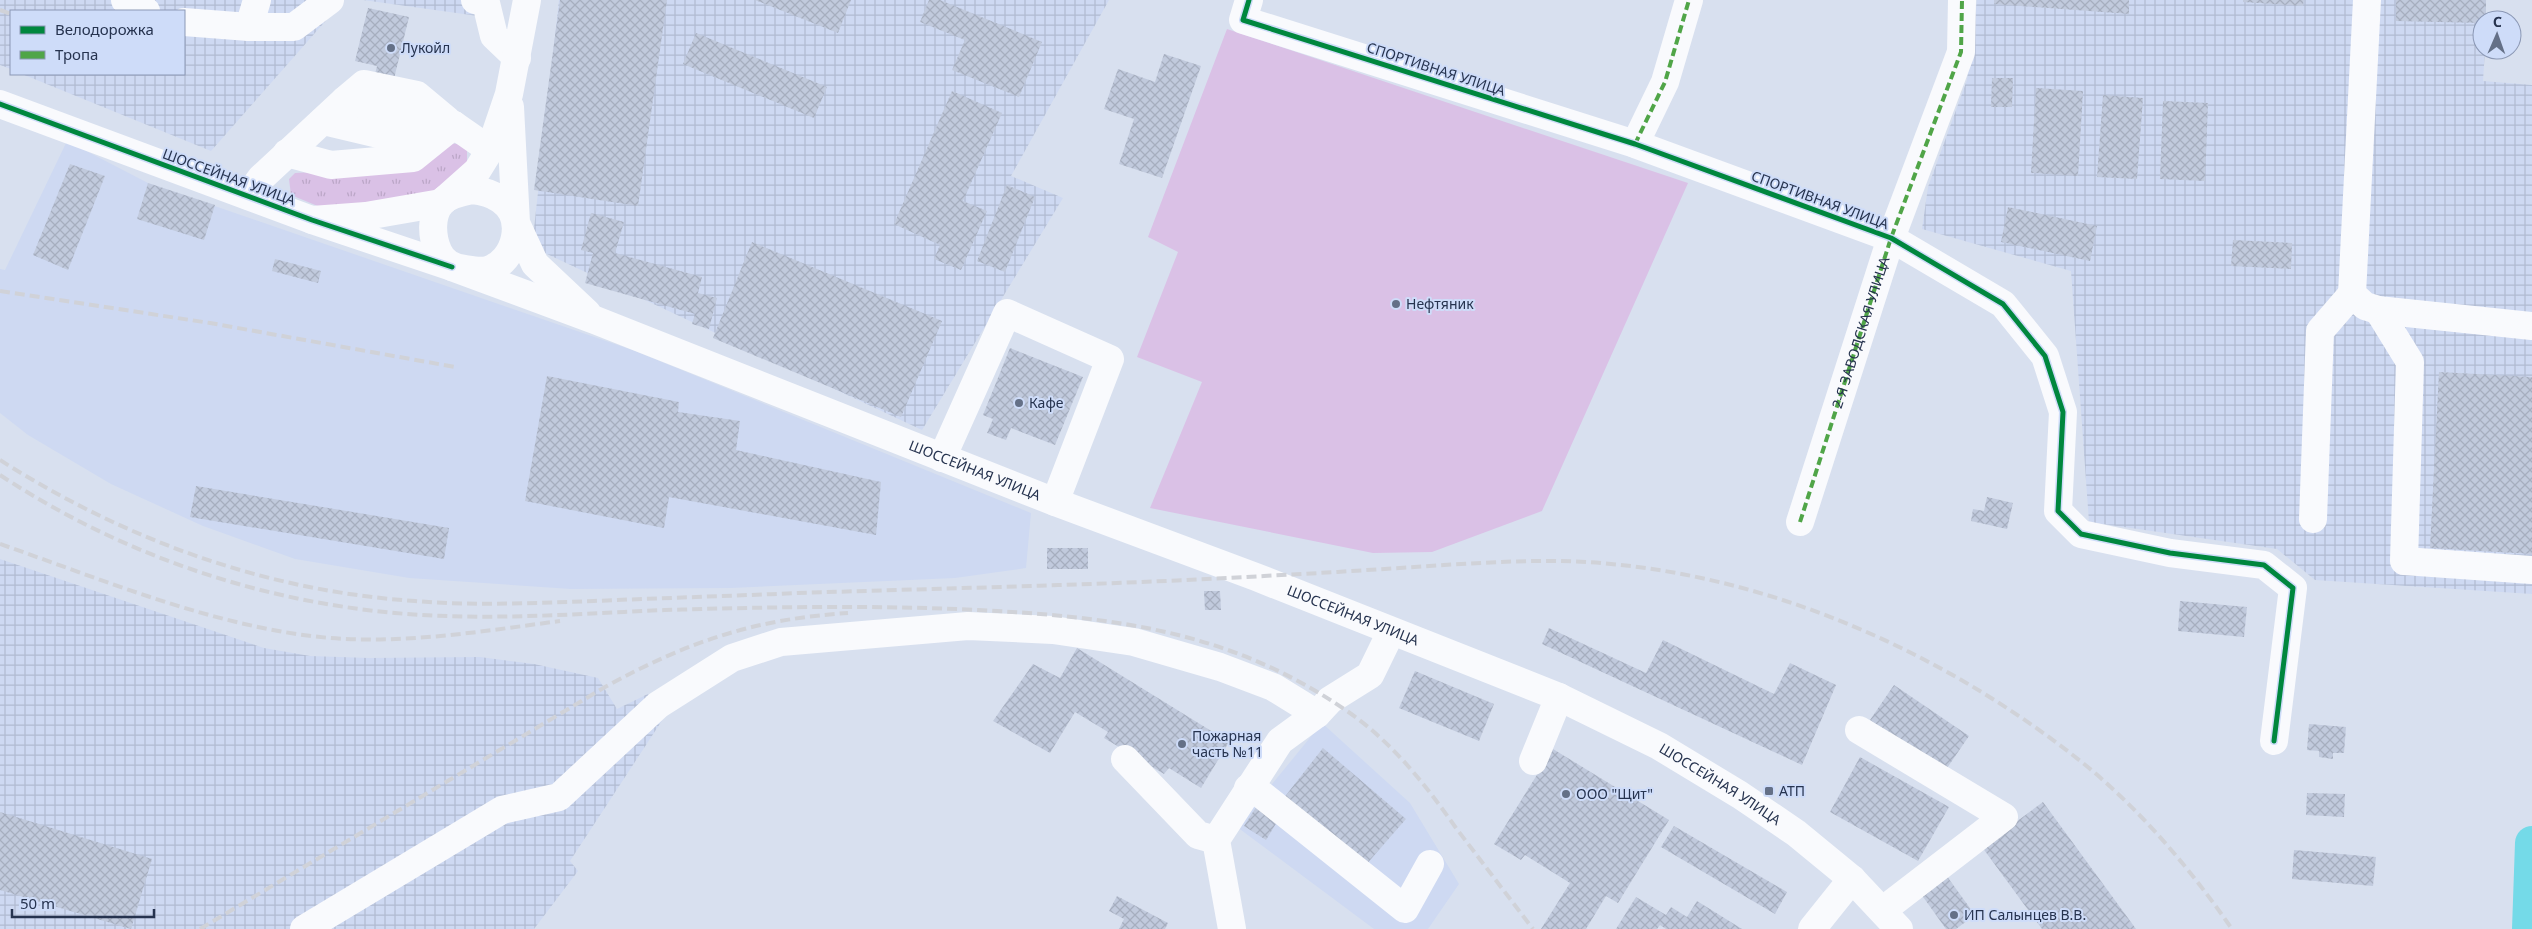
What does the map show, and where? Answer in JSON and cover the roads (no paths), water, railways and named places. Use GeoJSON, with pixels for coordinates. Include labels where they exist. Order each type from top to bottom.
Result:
{"type":"FeatureCollection","features":[{"type":"Feature","properties":{"kind":"street"},"geometry":{"type":"LineString","coordinates":[[124,0],[144,10]]}},
{"type":"Feature","properties":{"kind":"street"},"geometry":{"type":"LineString","coordinates":[[250,27],[257,0]]}},
{"type":"Feature","properties":{"kind":"street"},"geometry":{"type":"LineString","coordinates":[[185,22],[250,27],[294,27],[330,0]]}},
{"type":"Feature","properties":{"kind":"street"},"geometry":{"type":"LineString","coordinates":[[475,0],[486,3],[494,36],[517,58]]}},
{"type":"Feature","properties":{"kind":"street"},"geometry":{"type":"LineString","coordinates":[[509,94],[516,223],[513,248],[503,262],[486,271],[452,267],[439,254],[433,238],[434,220],[441,203],[477,171],[490,150],[509,94],[527,0]]}},
{"type":"Feature","properties":{"kind":"street"},"geometry":{"type":"LineString","coordinates":[[1635,144],[1665,82],[1689,0]]}},
{"type":"Feature","properties":{"kind":"street","name":"2-Я ЗАВОДСКАЯ УЛИЦА"},"geometry":{"type":"LineString","coordinates":[[1800,522],[1891,238],[1961,52],[1962,0]]}},
{"type":"Feature","properties":{"kind":"street"},"geometry":{"type":"LineString","coordinates":[[2313,519],[2320,331],[2352,294],[2367,0]]}},
{"type":"Feature","properties":{"kind":"street","name":"СПОРТИВНАЯ УЛИЦА"},"geometry":{"type":"LineString","coordinates":[[1246,10],[1635,144],[1891,238],[2003,304],[2045,356],[2064,412],[2058,511],[2081,534],[2170,554],[2264,565],[2293,588],[2274,741]]}},
{"type":"Feature","properties":{"kind":"street"},"geometry":{"type":"LineString","coordinates":[[248,196],[261,178],[345,100],[454,125],[490,150]]}},
{"type":"Feature","properties":{"kind":"street","name":"ШОССЕЙНАЯ УЛИЦА"},"geometry":{"type":"LineString","coordinates":[[0,104],[312,220],[452,267],[595,320],[1055,502],[1256,577],[1559,698],[1659,746],[1740,795],[1796,833],[1852,879],[1891,920]]}},
{"type":"Feature","properties":{"kind":"street"},"geometry":{"type":"LineString","coordinates":[[323,121],[382,135],[454,125]]}},
{"type":"Feature","properties":{"kind":"street"},"geometry":{"type":"LineString","coordinates":[[288,153],[331,165],[413,158],[454,125]]}},
{"type":"Feature","properties":{"kind":"street"},"geometry":{"type":"LineString","coordinates":[[312,220],[366,216],[441,203],[456,194],[472,190],[488,192],[503,201],[516,223],[535,264],[595,320]]}},
{"type":"Feature","properties":{"kind":"street"},"geometry":{"type":"LineString","coordinates":[[2352,294],[2364,306],[2378,310],[2532,326]]}},
{"type":"Feature","properties":{"kind":"street"},"geometry":{"type":"LineString","coordinates":[[2378,310],[2410,362],[2404,561],[2532,570]]}},
{"type":"Feature","properties":{"kind":"street"},"geometry":{"type":"LineString","coordinates":[[942,458],[1007,314],[1110,359],[1055,502]]}},
{"type":"Feature","properties":{"kind":"street"},"geometry":{"type":"LineString","coordinates":[[304,929],[502,810],[559,797],[658,705],[732,658],[781,642],[968,626],[1053,630],[1134,642],[1220,667],[1274,687],[1317,714]]}},
{"type":"Feature","properties":{"kind":"street"},"geometry":{"type":"LineString","coordinates":[[1232,929],[1216,840],[1280,741],[1317,714],[1330,700],[1370,675],[1392,632]]}},
{"type":"Feature","properties":{"kind":"street"},"geometry":{"type":"LineString","coordinates":[[1533,761],[1559,698]]}},
{"type":"Feature","properties":{"kind":"street"},"geometry":{"type":"LineString","coordinates":[[1859,730],[2004,817],[1891,920]]}},
{"type":"Feature","properties":{"kind":"street"},"geometry":{"type":"LineString","coordinates":[[1125,759],[1198,835],[1216,840]]}},
{"type":"Feature","properties":{"kind":"street"},"geometry":{"type":"LineString","coordinates":[[1248,788],[1262,795],[1405,909],[1430,864]]}},
{"type":"Feature","properties":{"kind":"street"},"geometry":{"type":"LineString","coordinates":[[1812,929],[1852,879]]}},
{"type":"Feature","properties":{"kind":"waterway"},"geometry":{"type":"LineString","coordinates":[[2529,929],[2532,843]]}},
{"type":"Feature","properties":{"kind":"railway"},"geometry":{"type":"LineString","coordinates":[[0,10],[10,14]]}},
{"type":"Feature","properties":{"kind":"railway"},"geometry":{"type":"LineString","coordinates":[[0,291],[210,323],[455,367]]}},
{"type":"Feature","properties":{"kind":"railway"},"geometry":{"type":"LineString","coordinates":[[0,460],[48,489],[97,514],[147,537],[198,557],[251,573],[305,586],[359,595],[437,603],[527,603],[1089,584],[1528,561],[1590,562],[1676,573],[1740,587],[1803,607],[1865,631],[1924,660],[1982,692],[2037,729],[2089,768],[2129,804],[2183,864],[2232,929]]}},
{"type":"Feature","properties":{"kind":"railway"},"geometry":{"type":"LineString","coordinates":[[0,475],[45,503],[92,528],[140,550],[239,584],[290,597],[342,607],[395,613],[496,617],[782,607],[899,607],[978,610],[1077,617],[1124,624],[1170,633],[1215,646],[1260,662],[1303,684],[1347,711],[1379,736],[1420,780],[1533,929]]}},
{"type":"Feature","properties":{"kind":"railway"},"geometry":{"type":"LineString","coordinates":[[0,544],[204,614],[288,633],[330,638],[417,638],[560,621]]}},
{"type":"Feature","properties":{"kind":"railway"},"geometry":{"type":"LineString","coordinates":[[200,929],[605,687],[635,671],[693,645],[751,627],[814,616],[848,613]]}},
{"type":"Feature","properties":{"kind":"place","name":"Лукойл"},"geometry":{"type":"Point","coordinates":[391,48]}},
{"type":"Feature","properties":{"kind":"place","name":"Нефтяник"},"geometry":{"type":"Point","coordinates":[1396,304]}},
{"type":"Feature","properties":{"kind":"place","name":"Кафе"},"geometry":{"type":"Point","coordinates":[1019,403]}},
{"type":"Feature","properties":{"kind":"place","name":"Пожарная часть №11"},"geometry":{"type":"Point","coordinates":[1182,744]}},
{"type":"Feature","properties":{"kind":"place","name":"АТП"},"geometry":{"type":"Point","coordinates":[1769,791]}},
{"type":"Feature","properties":{"kind":"place","name":"ООО \"Щит\""},"geometry":{"type":"Point","coordinates":[1566,794]}},
{"type":"Feature","properties":{"kind":"place","name":"ИП Салынцев В.В."},"geometry":{"type":"Point","coordinates":[1954,915]}}]}
